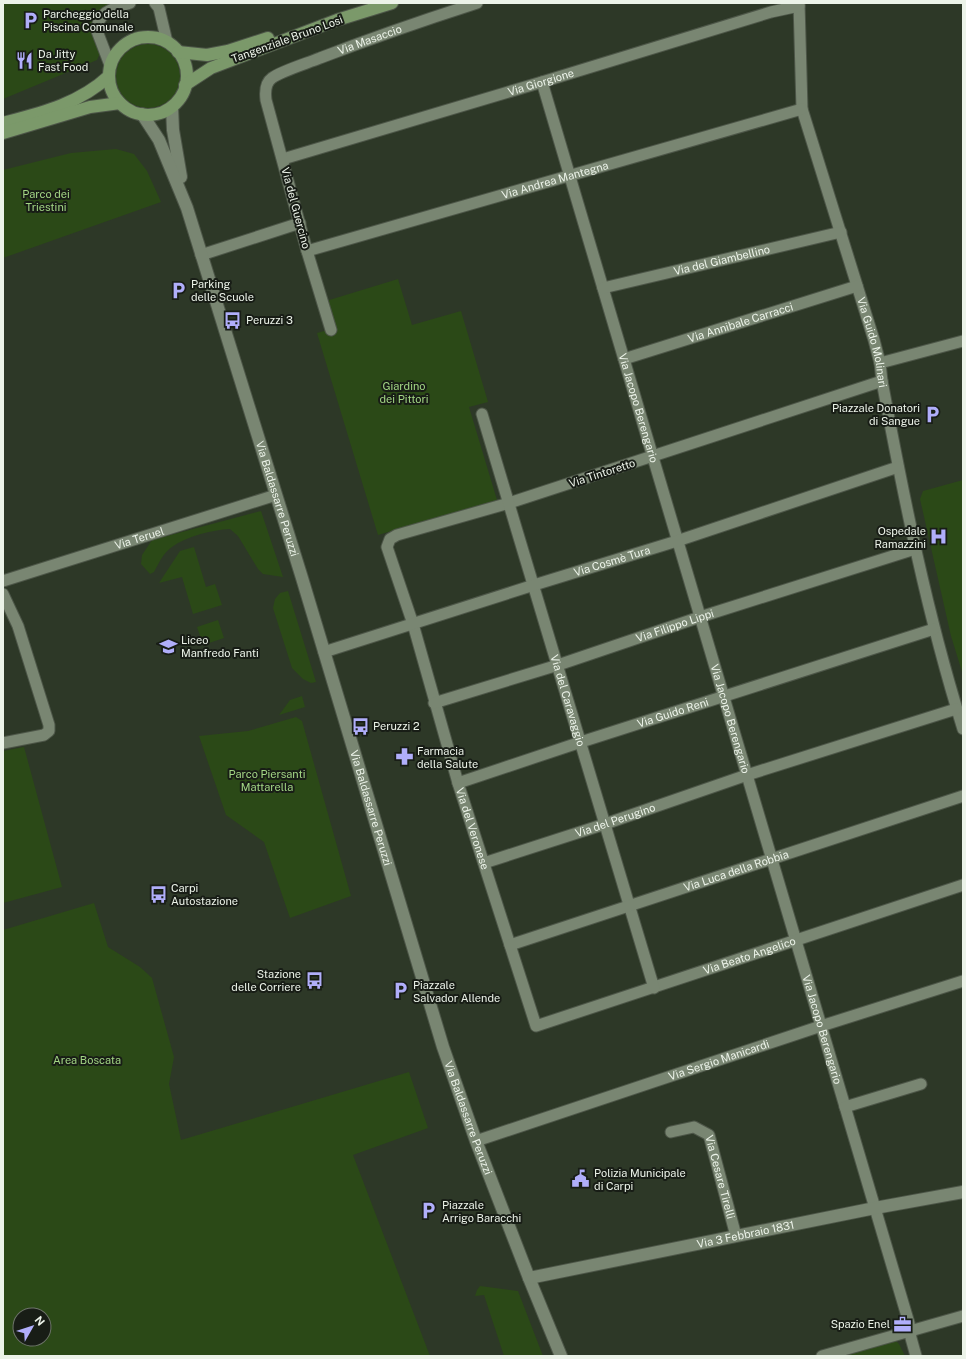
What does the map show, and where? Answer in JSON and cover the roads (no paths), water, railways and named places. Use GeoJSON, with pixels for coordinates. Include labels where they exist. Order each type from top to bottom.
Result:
{"type":"FeatureCollection","features":[{"type":"Feature","properties":{"kind":"main road","name":"Tangenziale Bruno Losi"},"geometry":{"type":"LineString","coordinates":[[178,52],[207,55],[228,51],[269,38],[365,3]]}},
{"type":"Feature","properties":{"kind":"main road","name":"Tangenziale Bruno Losi"},"geometry":{"type":"LineString","coordinates":[[186,85],[211,68],[336,20],[392,3]]}},
{"type":"Feature","properties":{"kind":"main road"},"geometry":{"type":"LineString","coordinates":[[3,123],[50,110],[72,101],[97,87],[109,71],[114,56],[122,46],[132,40],[144,37],[156,38],[167,42],[178,52],[187,71],[186,85],[180,98],[172,107],[161,113],[149,115],[137,114],[123,106],[115,98],[110,88],[109,71]]}},
{"type":"Feature","properties":{"kind":"main road"},"geometry":{"type":"LineString","coordinates":[[3,133],[90,107],[120,103]]}},
{"type":"Feature","properties":{"kind":"street"},"geometry":{"type":"LineString","coordinates":[[109,71],[97,31],[97,25],[103,14],[115,5],[130,3]]}},
{"type":"Feature","properties":{"kind":"street","name":"Via Masaccio"},"geometry":{"type":"LineString","coordinates":[[266,85],[271,78],[350,46],[477,3]]}},
{"type":"Feature","properties":{"kind":"street"},"geometry":{"type":"LineString","coordinates":[[160,5],[167,42]]}},
{"type":"Feature","properties":{"kind":"street","name":"Via Giorgione"},"geometry":{"type":"LineString","coordinates":[[282,159],[771,12],[799,5]]}},
{"type":"Feature","properties":{"kind":"street","name":"Via Guido Molinari"},"geometry":{"type":"LineString","coordinates":[[799,5],[802,109],[880,363],[898,467],[915,549],[934,629],[963,729]]}},
{"type":"Feature","properties":{"kind":"street","name":"Via Jacopo Berengario"},"geometry":{"type":"LineString","coordinates":[[542,82],[875,1208],[916,1356]]}},
{"type":"Feature","properties":{"kind":"street","name":"Via del Guercino"},"geometry":{"type":"LineString","coordinates":[[266,85],[266,100],[307,251],[331,330]]}},
{"type":"Feature","properties":{"kind":"street","name":"Via Baldassarre Peruzzi"},"geometry":{"type":"LineString","coordinates":[[172,107],[175,147],[187,208],[302,578],[443,1047],[476,1141],[561,1356]]}},
{"type":"Feature","properties":{"kind":"street","name":"Via Andrea Mantegna"},"geometry":{"type":"LineString","coordinates":[[307,251],[802,109]]}},
{"type":"Feature","properties":{"kind":"street","name":"Via Baldassarre Peruzzi"},"geometry":{"type":"LineString","coordinates":[[142,114],[159,140],[187,208]]}},
{"type":"Feature","properties":{"kind":"street"},"geometry":{"type":"LineString","coordinates":[[201,255],[300,223]]}},
{"type":"Feature","properties":{"kind":"street","name":"Via del Giambellino"},"geometry":{"type":"LineString","coordinates":[[603,288],[841,232]]}},
{"type":"Feature","properties":{"kind":"street","name":"Via Annibale Carracci"},"geometry":{"type":"LineString","coordinates":[[624,359],[857,286]]}},
{"type":"Feature","properties":{"kind":"street"},"geometry":{"type":"LineString","coordinates":[[880,363],[963,341]]}},
{"type":"Feature","properties":{"kind":"street","name":"Via Tintoretto"},"geometry":{"type":"LineString","coordinates":[[390,539],[397,535],[509,503],[882,381]]}},
{"type":"Feature","properties":{"kind":"street","name":"Via del Caravaggio"},"geometry":{"type":"LineString","coordinates":[[482,414],[654,988]]}},
{"type":"Feature","properties":{"kind":"street","name":"Via Cosmè Tura"},"geometry":{"type":"LineString","coordinates":[[324,652],[677,541],[898,467]]}},
{"type":"Feature","properties":{"kind":"street","name":"Via Teruel"},"geometry":{"type":"LineString","coordinates":[[3,581],[276,495]]}},
{"type":"Feature","properties":{"kind":"street","name":"Via del Veronese"},"geometry":{"type":"LineString","coordinates":[[390,539],[387,547],[413,624],[434,703],[458,783],[536,1026]]}},
{"type":"Feature","properties":{"kind":"street","name":"Via Filippo Lippi"},"geometry":{"type":"LineString","coordinates":[[434,703],[558,665],[700,617],[915,549]]}},
{"type":"Feature","properties":{"kind":"street"},"geometry":{"type":"LineString","coordinates":[[3,594],[11,615],[18,626],[49,725],[49,731],[44,735],[3,743]]}},
{"type":"Feature","properties":{"kind":"street","name":"Via Guido Reni"},"geometry":{"type":"LineString","coordinates":[[458,783],[580,742],[934,629]]}},
{"type":"Feature","properties":{"kind":"street","name":"Via del Perugino"},"geometry":{"type":"LineString","coordinates":[[484,864],[747,775],[956,709]]}},
{"type":"Feature","properties":{"kind":"street","name":"Via Luca della Robbia"},"geometry":{"type":"LineString","coordinates":[[510,945],[963,796]]}},
{"type":"Feature","properties":{"kind":"street","name":"Via Beato Angelico"},"geometry":{"type":"LineString","coordinates":[[536,1026],[963,885]]}},
{"type":"Feature","properties":{"kind":"street","name":"Via Sergio Manicardi"},"geometry":{"type":"LineString","coordinates":[[476,1141],[821,1026],[963,981]]}},
{"type":"Feature","properties":{"kind":"street"},"geometry":{"type":"LineString","coordinates":[[845,1107],[921,1084]]}},
{"type":"Feature","properties":{"kind":"street","name":"Via Cesare Tirelli"},"geometry":{"type":"LineString","coordinates":[[671,1132],[694,1127],[710,1135],[736,1236]]}},
{"type":"Feature","properties":{"kind":"street","name":"Via 3 Febbraio 1831"},"geometry":{"type":"LineString","coordinates":[[529,1278],[875,1208],[963,1192]]}},
{"type":"Feature","properties":{"kind":"street"},"geometry":{"type":"LineString","coordinates":[[822,1356],[963,1316]]}},
{"type":"Feature","properties":{"kind":"place","name":"Parcheggio della Piscina Comunale"},"geometry":{"type":"Point","coordinates":[30,20]}},
{"type":"Feature","properties":{"kind":"place","name":"Da Jitty Fast Food"},"geometry":{"type":"Point","coordinates":[25,60]}},
{"type":"Feature","properties":{"kind":"place","name":"Parking delle Scuole"},"geometry":{"type":"Point","coordinates":[178,290]}},
{"type":"Feature","properties":{"kind":"place","name":"Peruzzi 3"},"geometry":{"type":"Point","coordinates":[233,320]}},
{"type":"Feature","properties":{"kind":"place","name":"Piazzale Donatori di Sangue"},"geometry":{"type":"Point","coordinates":[933,414]}},
{"type":"Feature","properties":{"kind":"place","name":"Ospedale Ramazzini"},"geometry":{"type":"Point","coordinates":[939,537]}},
{"type":"Feature","properties":{"kind":"place","name":"Liceo Manfredo Fanti"},"geometry":{"type":"Point","coordinates":[168,646]}},
{"type":"Feature","properties":{"kind":"place","name":"Peruzzi 2"},"geometry":{"type":"Point","coordinates":[360,726]}},
{"type":"Feature","properties":{"kind":"place","name":"Farmacia della Salute"},"geometry":{"type":"Point","coordinates":[404,757]}},
{"type":"Feature","properties":{"kind":"place","name":"Carpi Autostazione"},"geometry":{"type":"Point","coordinates":[158,894]}},
{"type":"Feature","properties":{"kind":"place","name":"Stazione delle Corriere"},"geometry":{"type":"Point","coordinates":[314,980]}},
{"type":"Feature","properties":{"kind":"place","name":"Piazzale Salvador Allende"},"geometry":{"type":"Point","coordinates":[400,991]}},
{"type":"Feature","properties":{"kind":"place","name":"Polizia Municipale di Carpi"},"geometry":{"type":"Point","coordinates":[581,1179]}},
{"type":"Feature","properties":{"kind":"place","name":"Piazzale Arrigo Baracchi"},"geometry":{"type":"Point","coordinates":[429,1211]}},
{"type":"Feature","properties":{"kind":"place","name":"Spazio Enel"},"geometry":{"type":"Point","coordinates":[903,1324]}},
{"type":"Feature","properties":{"kind":"park label","name":"Parco dei Triestini"},"geometry":{"type":"Point","coordinates":[46,200]}},
{"type":"Feature","properties":{"kind":"park label","name":"Giardino dei Pittori"},"geometry":{"type":"Point","coordinates":[404,392]}},
{"type":"Feature","properties":{"kind":"park label","name":"Parco Piersanti Mattarella"},"geometry":{"type":"Point","coordinates":[267,780]}},
{"type":"Feature","properties":{"kind":"park label","name":"Area Boscata"},"geometry":{"type":"Point","coordinates":[87,1060]}}]}
